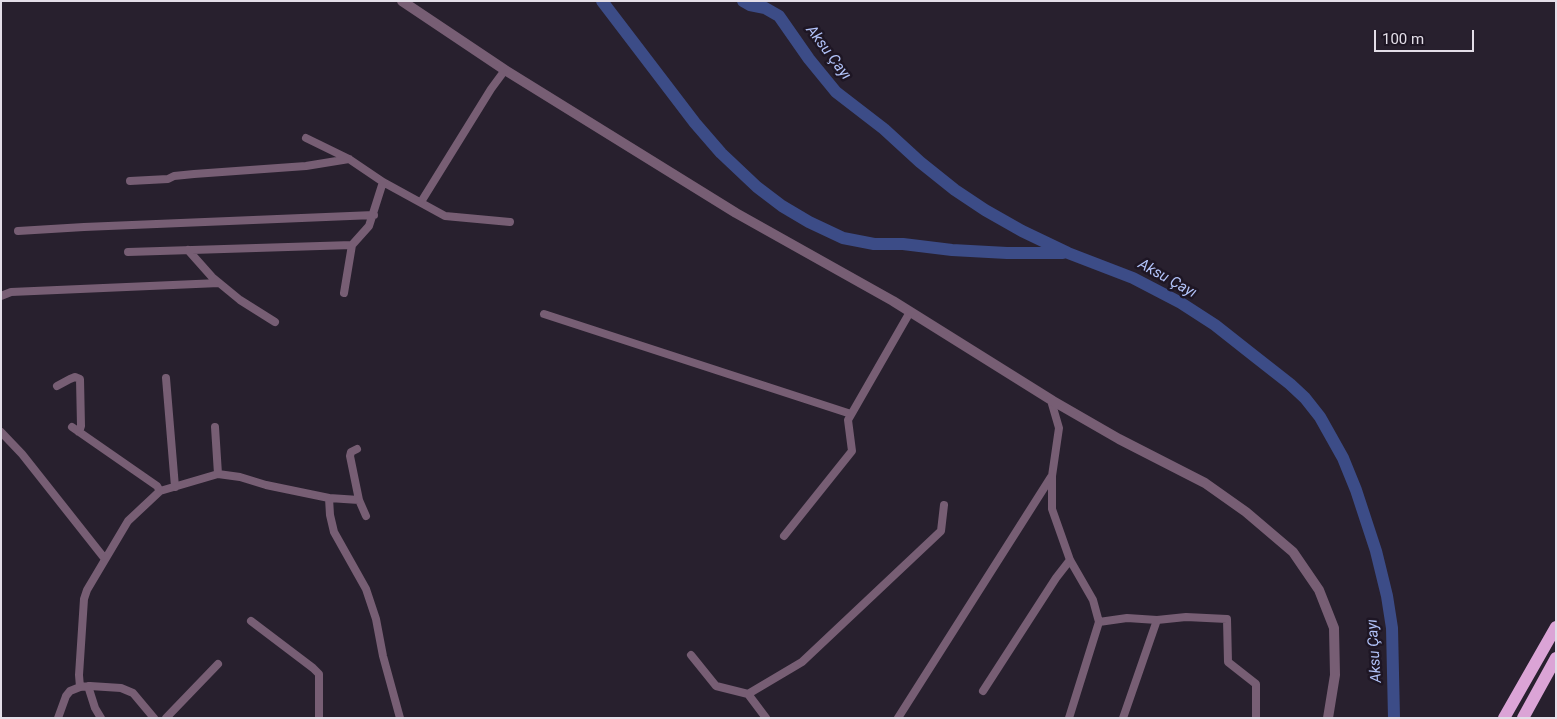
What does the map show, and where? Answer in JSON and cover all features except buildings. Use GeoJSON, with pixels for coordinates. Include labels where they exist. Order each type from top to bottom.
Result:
{"type":"FeatureCollection","features":[{"type":"Feature","properties":{"kind":"highway"},"geometry":{"type":"LineString","coordinates":[[1504,718],[1556,627]]}},
{"type":"Feature","properties":{"kind":"highway"},"geometry":{"type":"LineString","coordinates":[[1523,718],[1556,658]]}},
{"type":"Feature","properties":{"kind":"street"},"geometry":{"type":"LineString","coordinates":[[402,1],[505,70],[736,213],[893,301],[1053,401],[1118,439],[1205,483],[1246,512],[1293,552],[1319,590],[1334,628],[1335,675],[1328,718]]}},
{"type":"Feature","properties":{"kind":"street"},"geometry":{"type":"LineString","coordinates":[[421,202],[491,89],[505,70]]}},
{"type":"Feature","properties":{"kind":"street"},"geometry":{"type":"LineString","coordinates":[[306,138],[349,159],[384,182],[445,216],[510,222]]}},
{"type":"Feature","properties":{"kind":"street"},"geometry":{"type":"LineString","coordinates":[[130,181],[168,179],[174,176],[194,174],[306,166],[349,159]]}},
{"type":"Feature","properties":{"kind":"street"},"geometry":{"type":"LineString","coordinates":[[344,293],[352,244],[369,226],[384,182]]}},
{"type":"Feature","properties":{"kind":"street"},"geometry":{"type":"LineString","coordinates":[[18,231],[374,215]]}},
{"type":"Feature","properties":{"kind":"street"},"geometry":{"type":"LineString","coordinates":[[128,252],[352,244]]}},
{"type":"Feature","properties":{"kind":"street"},"geometry":{"type":"LineString","coordinates":[[188,250],[219,283],[240,300],[275,322]]}},
{"type":"Feature","properties":{"kind":"street"},"geometry":{"type":"LineString","coordinates":[[1,296],[12,292],[219,283]]}},
{"type":"Feature","properties":{"kind":"street"},"geometry":{"type":"LineString","coordinates":[[784,536],[852,451],[848,420],[910,312]]}},
{"type":"Feature","properties":{"kind":"street"},"geometry":{"type":"LineString","coordinates":[[544,314],[851,414]]}},
{"type":"Feature","properties":{"kind":"street"},"geometry":{"type":"LineString","coordinates":[[166,378],[175,487]]}},
{"type":"Feature","properties":{"kind":"street"},"geometry":{"type":"LineString","coordinates":[[57,386],[70,379],[80,379],[81,426],[75,429],[157,486],[160,491]]}},
{"type":"Feature","properties":{"kind":"street"},"geometry":{"type":"LineString","coordinates":[[1053,401],[1052,404],[1059,428],[1052,476],[1052,509],[1070,560],[1093,600],[1099,622],[1069,718]]}},
{"type":"Feature","properties":{"kind":"street"},"geometry":{"type":"LineString","coordinates":[[215,427],[218,474]]}},
{"type":"Feature","properties":{"kind":"street"},"geometry":{"type":"LineString","coordinates":[[1,432],[22,454],[106,559]]}},
{"type":"Feature","properties":{"kind":"street"},"geometry":{"type":"LineString","coordinates":[[357,449],[351,452],[350,456],[358,500],[366,516]]}},
{"type":"Feature","properties":{"kind":"street"},"geometry":{"type":"LineString","coordinates":[[101,718],[78,675],[84,599],[87,590],[128,521],[160,491],[218,474],[240,477],[266,485],[329,498],[358,500]]}},
{"type":"Feature","properties":{"kind":"street"},"geometry":{"type":"LineString","coordinates":[[898,718],[1052,476]]}},
{"type":"Feature","properties":{"kind":"street"},"geometry":{"type":"LineString","coordinates":[[329,498],[334,532],[366,589],[376,619],[383,656],[400,718]]}},
{"type":"Feature","properties":{"kind":"street"},"geometry":{"type":"LineString","coordinates":[[748,694],[802,662],[941,530],[944,505]]}},
{"type":"Feature","properties":{"kind":"street"},"geometry":{"type":"LineString","coordinates":[[983,691],[1056,578],[1070,560]]}},
{"type":"Feature","properties":{"kind":"street"},"geometry":{"type":"LineString","coordinates":[[1099,622],[1128,618],[1157,620],[1186,618],[1227,619],[1228,662],[1256,684],[1256,718]]}},
{"type":"Feature","properties":{"kind":"street"},"geometry":{"type":"LineString","coordinates":[[1124,718],[1157,620]]}},
{"type":"Feature","properties":{"kind":"street"},"geometry":{"type":"LineString","coordinates":[[251,621],[319,674],[320,718]]}},
{"type":"Feature","properties":{"kind":"street"},"geometry":{"type":"LineString","coordinates":[[691,655],[716,686],[748,694],[766,718]]}},
{"type":"Feature","properties":{"kind":"street"},"geometry":{"type":"LineString","coordinates":[[166,718],[218,664]]}},
{"type":"Feature","properties":{"kind":"street"},"geometry":{"type":"LineString","coordinates":[[58,718],[68,693],[84,686],[121,688],[133,693],[154,718]]}},
{"type":"Feature","properties":{"kind":"waterway"},"geometry":{"type":"LineString","coordinates":[[602,1],[695,123],[721,153],[757,187],[782,206],[809,222],[843,238],[874,244],[903,244],[952,250],[1007,253],[1063,253]]}},
{"type":"Feature","properties":{"kind":"waterway","name":"Aksu Çayı"},"geometry":{"type":"LineString","coordinates":[[743,1],[750,5],[765,8],[779,16],[809,59],[836,92],[884,129],[920,162],[955,190],[1022,231],[1068,253],[1133,278],[1181,303],[1215,325],[1305,398],[1320,417],[1343,458],[1356,490],[1376,551],[1387,596],[1392,628],[1394,718]]}}]}
